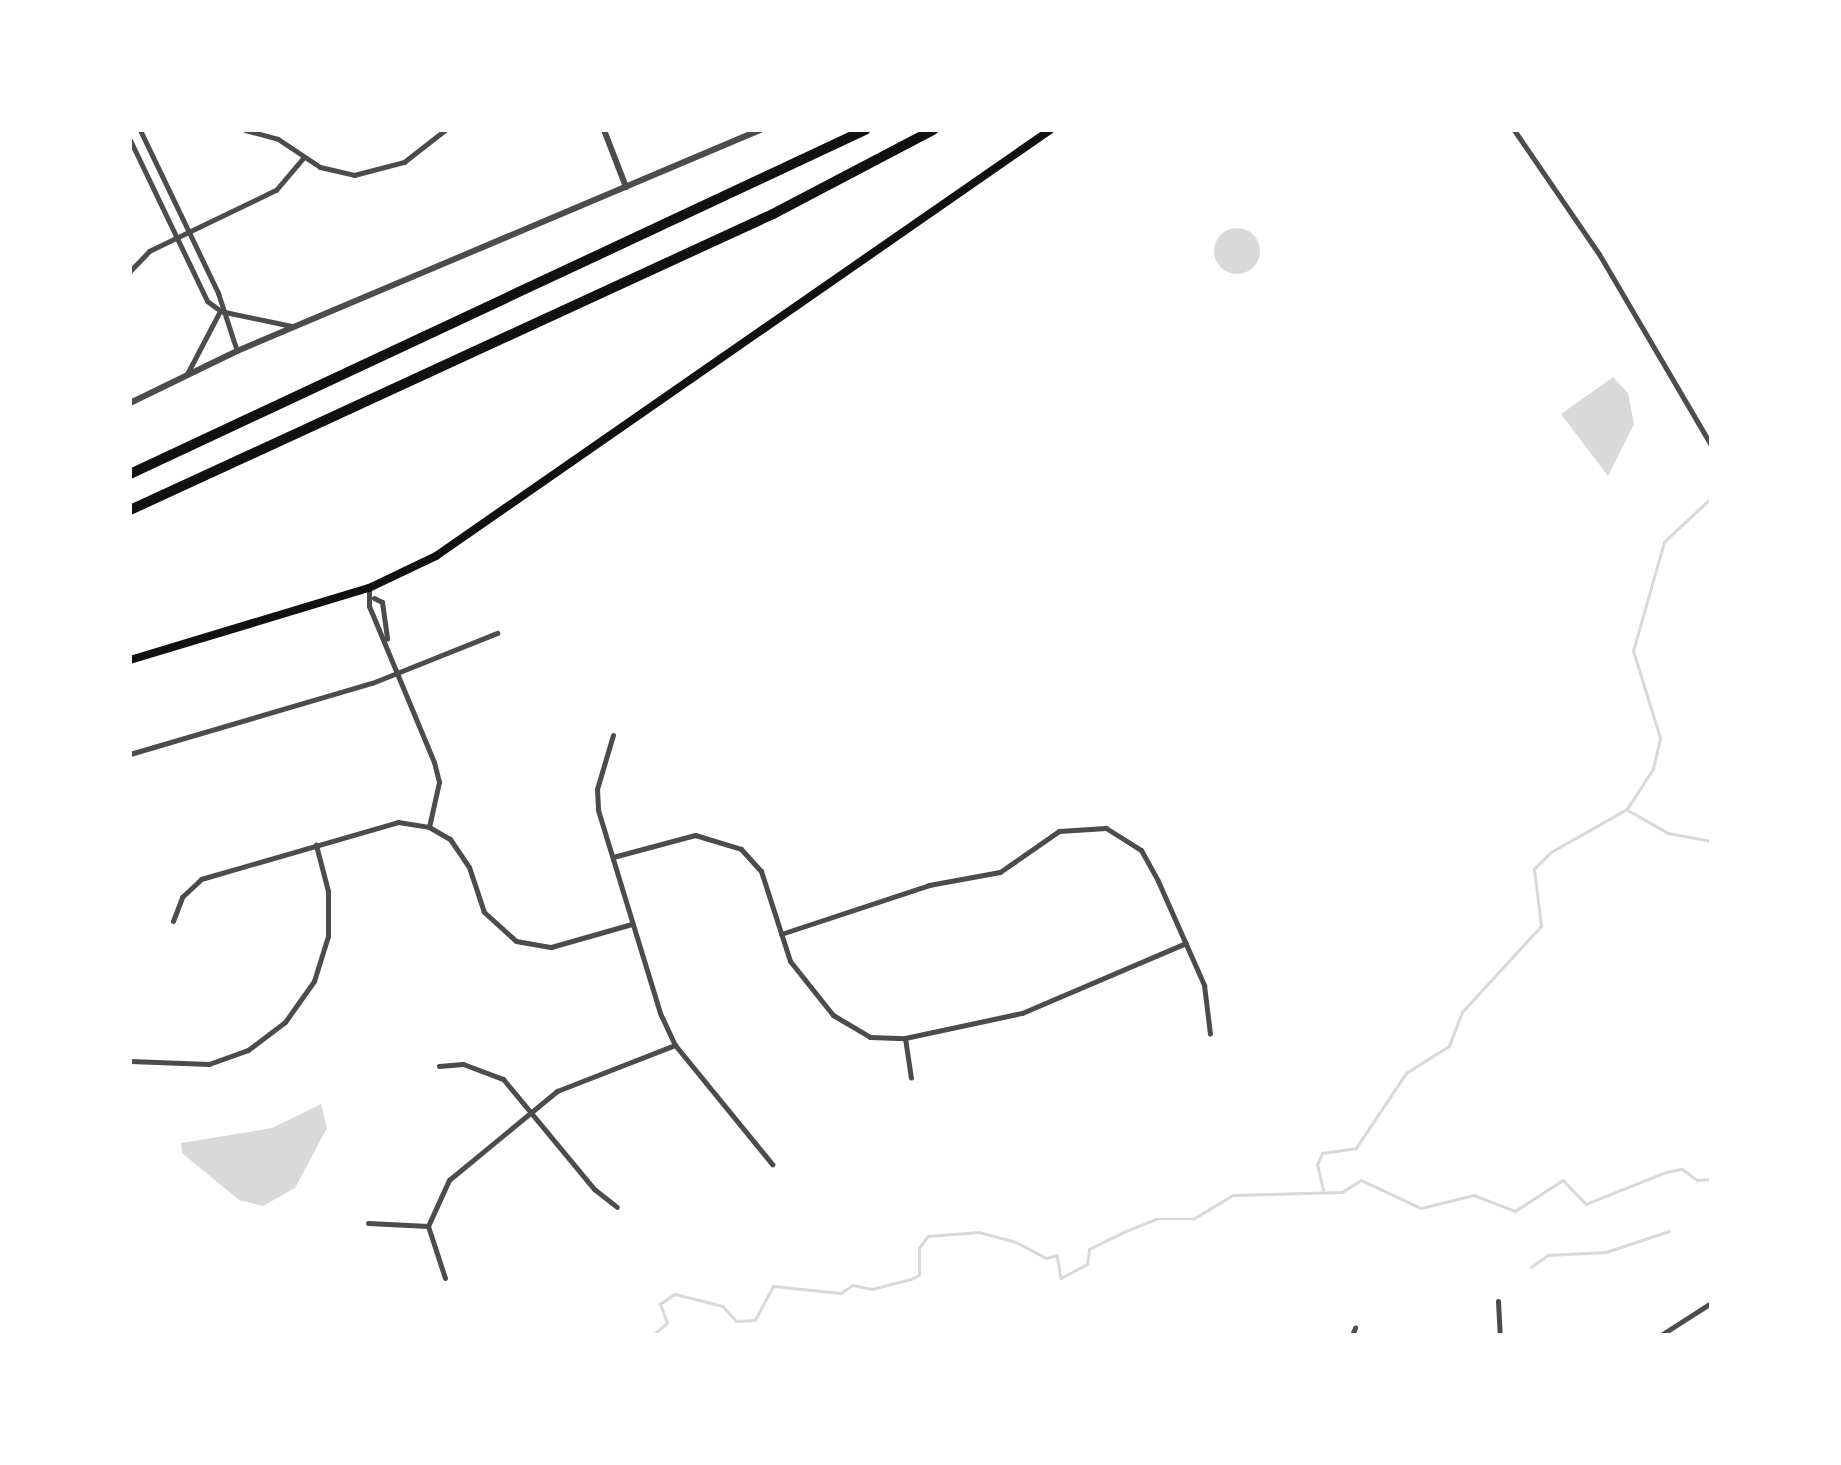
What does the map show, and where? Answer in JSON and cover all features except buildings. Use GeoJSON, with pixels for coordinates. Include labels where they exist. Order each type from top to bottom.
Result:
{"type":"FeatureCollection","features":[{"type":"Feature","properties":{"kind":"highway"},"geometry":{"type":"LineString","coordinates":[[130,474],[864,130]]}},
{"type":"Feature","properties":{"kind":"highway"},"geometry":{"type":"LineString","coordinates":[[130,510],[773,214],[933,130]]}},
{"type":"Feature","properties":{"kind":"main road"},"geometry":{"type":"LineString","coordinates":[[130,660],[371,593],[489,524],[1050,130]]}},
{"type":"Feature","properties":{"kind":"street"},"geometry":{"type":"LineString","coordinates":[[140,130],[191,232],[237,351]]}},
{"type":"Feature","properties":{"kind":"street"},"geometry":{"type":"LineString","coordinates":[[245,130],[278,139],[304,157],[337,172],[372,172],[404,162],[445,130]]}},
{"type":"Feature","properties":{"kind":"street"},"geometry":{"type":"LineString","coordinates":[[604,130],[626,187]]}},
{"type":"Feature","properties":{"kind":"street"},"geometry":{"type":"LineString","coordinates":[[130,403],[237,351],[760,130]]}},
{"type":"Feature","properties":{"kind":"street"},"geometry":{"type":"LineString","coordinates":[[1514,130],[1599,254],[1711,444]]}},
{"type":"Feature","properties":{"kind":"street"},"geometry":{"type":"LineString","coordinates":[[130,140],[207,301],[220,310],[294,327]]}},
{"type":"Feature","properties":{"kind":"street"},"geometry":{"type":"LineString","coordinates":[[130,270],[179,238],[276,190],[304,157]]}},
{"type":"Feature","properties":{"kind":"street"},"geometry":{"type":"LineString","coordinates":[[186,376],[220,310]]}},
{"type":"Feature","properties":{"kind":"street"},"geometry":{"type":"LineString","coordinates":[[371,593],[382,602],[387,639]]}},
{"type":"Feature","properties":{"kind":"street"},"geometry":{"type":"LineString","coordinates":[[371,593],[369,606],[401,673],[439,782],[429,826]]}},
{"type":"Feature","properties":{"kind":"street"},"geometry":{"type":"LineString","coordinates":[[130,754],[401,673],[497,633]]}},
{"type":"Feature","properties":{"kind":"street"},"geometry":{"type":"LineString","coordinates":[[613,735],[597,789],[632,924],[675,1045],[772,1164]]}},
{"type":"Feature","properties":{"kind":"street"},"geometry":{"type":"LineString","coordinates":[[173,921],[182,897],[200,879],[398,822],[429,826],[460,851],[484,912],[516,941],[551,946],[632,924]]}},
{"type":"Feature","properties":{"kind":"street"},"geometry":{"type":"LineString","coordinates":[[781,934],[929,885],[969,883],[1000,872],[1059,831],[1091,826],[1119,833],[1141,850],[1204,986],[1210,1034]]}},
{"type":"Feature","properties":{"kind":"street"},"geometry":{"type":"LineString","coordinates":[[613,857],[695,835],[726,840],[760,871],[790,961],[833,1015],[858,1035],[905,1038],[1022,1013],[1186,943]]}},
{"type":"Feature","properties":{"kind":"street"},"geometry":{"type":"LineString","coordinates":[[130,1061],[178,1068],[222,1061],[261,1042],[297,1008],[320,967],[328,936],[328,891],[316,845]]}},
{"type":"Feature","properties":{"kind":"street"},"geometry":{"type":"LineString","coordinates":[[905,1038],[911,1078]]}},
{"type":"Feature","properties":{"kind":"street"},"geometry":{"type":"LineString","coordinates":[[445,1278],[428,1226],[440,1190],[530,1112],[571,1084],[649,1060],[675,1045]]}},
{"type":"Feature","properties":{"kind":"street"},"geometry":{"type":"LineString","coordinates":[[439,1066],[482,1068],[503,1079],[617,1207]]}},
{"type":"Feature","properties":{"kind":"street"},"geometry":{"type":"LineString","coordinates":[[368,1222],[428,1226]]}},
{"type":"Feature","properties":{"kind":"street"},"geometry":{"type":"LineString","coordinates":[[1498,1301],[1500,1335]]}},
{"type":"Feature","properties":{"kind":"street"},"geometry":{"type":"LineString","coordinates":[[1661,1335],[1711,1303]]}},
{"type":"Feature","properties":{"kind":"street"},"geometry":{"type":"LineString","coordinates":[[1311,1335],[1321,1335]]}},
{"type":"Feature","properties":{"kind":"shaded area"},"geometry":{"type":"Polygon","coordinates":[[[1237,228],[1253,235],[1260,251],[1253,267],[1237,274],[1221,267],[1214,251],[1221,235],[1237,228]]]}},
{"type":"Feature","properties":{"kind":"shaded area"},"geometry":{"type":"Polygon","coordinates":[[[1613,377],[1628,393],[1634,424],[1608,476],[1561,414],[1613,377]]]}},
{"type":"Feature","properties":{"kind":"shaded area"},"geometry":{"type":"Polygon","coordinates":[[[321,1104],[327,1128],[295,1188],[263,1206],[239,1200],[182,1153],[181,1143],[272,1128],[321,1104]]]}},
{"type":"Feature","properties":{"kind":"waterway"},"geometry":{"type":"LineString","coordinates":[[1323,1190],[1317,1165],[1322,1153],[1356,1148],[1406,1073],[1449,1046],[1462,1012],[1541,926],[1534,869],[1551,852],[1627,809],[1653,769],[1660,738],[1633,651],[1664,542],[1711,498]]}},
{"type":"Feature","properties":{"kind":"waterway"},"geometry":{"type":"LineString","coordinates":[[1628,810],[1668,833],[1711,841]]}},
{"type":"Feature","properties":{"kind":"waterway"},"geometry":{"type":"LineString","coordinates":[[653,1335],[667,1323],[660,1304],[675,1294],[723,1306],[736,1321],[755,1320],[773,1286],[841,1293],[853,1285],[872,1289],[911,1279],[919,1275],[919,1248],[928,1236],[979,1232],[1016,1242],[1046,1258],[1057,1255],[1061,1278],[1087,1264],[1089,1249],[1124,1232],[1156,1219],[1193,1219],[1233,1195],[1342,1192],[1361,1180],[1421,1208],[1474,1195],[1515,1211],[1563,1180],[1586,1204],[1666,1172],[1682,1169],[1697,1180],[1711,1179]]}},
{"type":"Feature","properties":{"kind":"waterway"},"geometry":{"type":"LineString","coordinates":[[1531,1267],[1548,1255],[1606,1252],[1669,1231]]}},
{"type":"Feature","properties":{"kind":"waterway"},"geometry":{"type":"LineString","coordinates":[[590,1335],[620,1335]]}}]}
